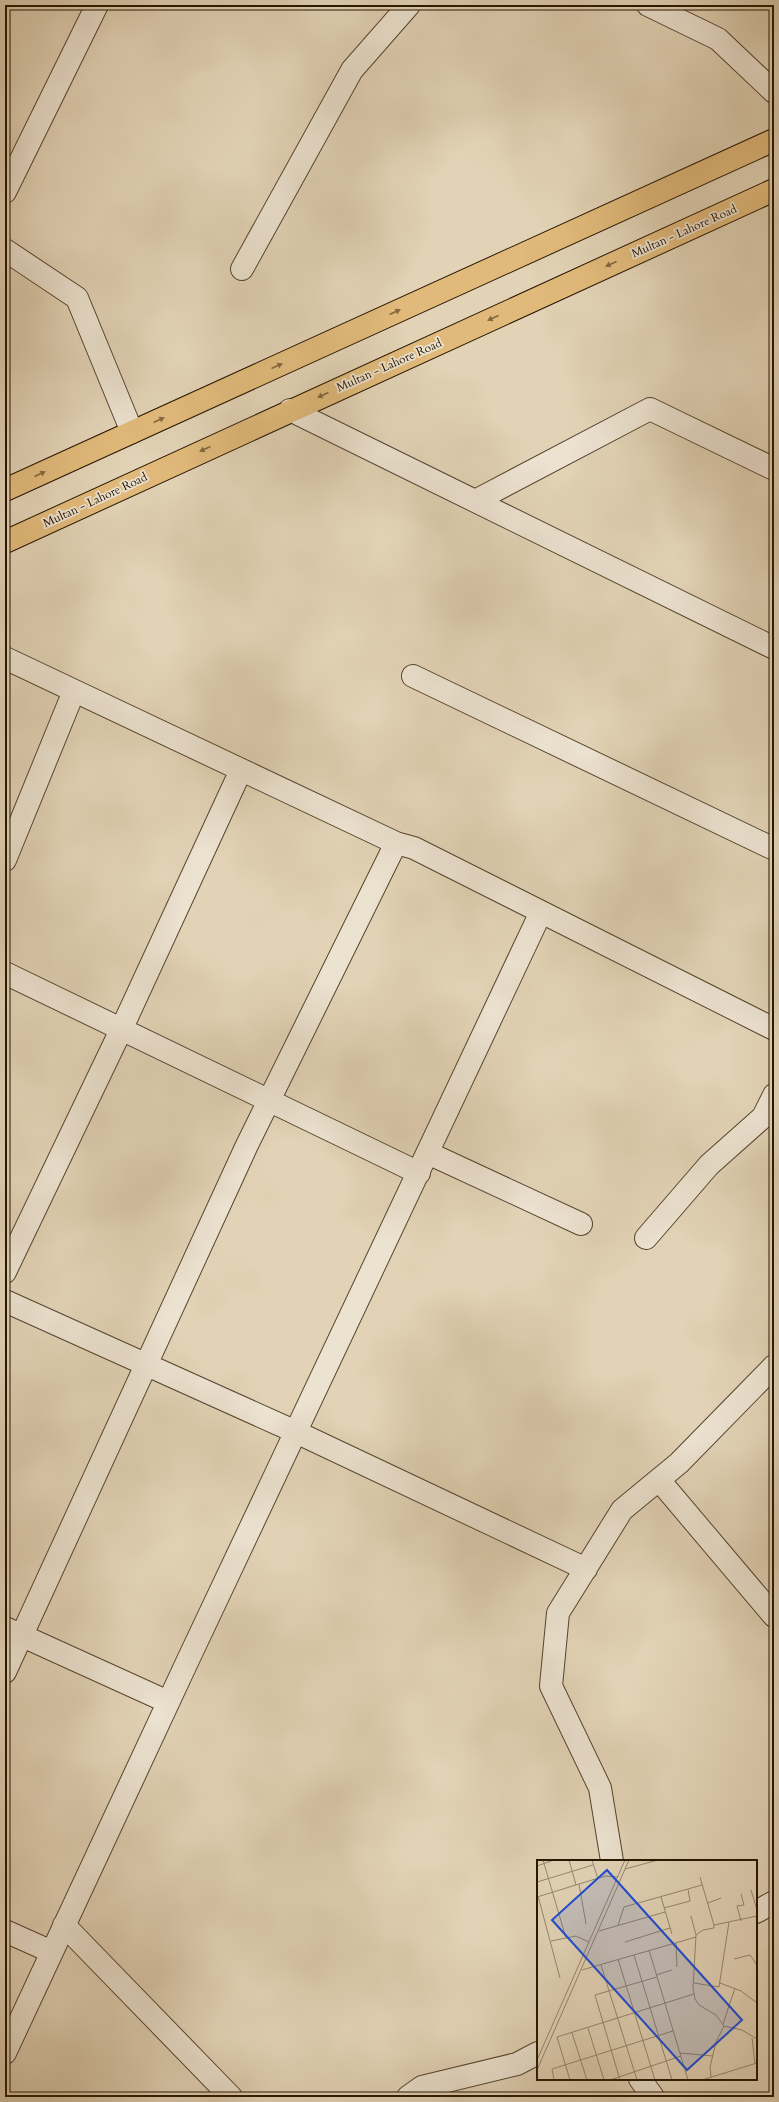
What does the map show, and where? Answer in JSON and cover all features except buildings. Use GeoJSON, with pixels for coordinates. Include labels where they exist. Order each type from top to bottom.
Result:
{"type":"FeatureCollection","features":[{"type":"Feature","properties":{"kind":"main road"},"geometry":{"type":"LineString","coordinates":[[5,490],[774,140]]}},
{"type":"Feature","properties":{"kind":"main road","name":"Multan - Lahore Road"},"geometry":{"type":"LineString","coordinates":[[5,542],[290,410],[774,190]]}},
{"type":"Feature","properties":{"kind":"street"},"geometry":{"type":"LineString","coordinates":[[5,192],[97,5]]}},
{"type":"Feature","properties":{"kind":"street"},"geometry":{"type":"LineString","coordinates":[[242,269],[352,70],[410,5]]}},
{"type":"Feature","properties":{"kind":"street"},"geometry":{"type":"LineString","coordinates":[[648,5],[718,39],[774,92]]}},
{"type":"Feature","properties":{"kind":"street"},"geometry":{"type":"LineString","coordinates":[[5,250],[77,298],[132,432]]}},
{"type":"Feature","properties":{"kind":"street"},"geometry":{"type":"LineString","coordinates":[[475,500],[650,409],[774,469]]}},
{"type":"Feature","properties":{"kind":"street"},"geometry":{"type":"LineString","coordinates":[[290,410],[774,648]]}},
{"type":"Feature","properties":{"kind":"street"},"geometry":{"type":"LineString","coordinates":[[5,658],[396,843],[414,848],[774,1029]]}},
{"type":"Feature","properties":{"kind":"street"},"geometry":{"type":"LineString","coordinates":[[413,676],[774,849]]}},
{"type":"Feature","properties":{"kind":"street"},"geometry":{"type":"LineString","coordinates":[[5,860],[74,691]]}},
{"type":"Feature","properties":{"kind":"street"},"geometry":{"type":"LineString","coordinates":[[5,1272],[121,1030],[242,770]]}},
{"type":"Feature","properties":{"kind":"street"},"geometry":{"type":"LineString","coordinates":[[5,1672],[14,1632],[146,1366],[268,1102],[396,843]]}},
{"type":"Feature","properties":{"kind":"street"},"geometry":{"type":"LineString","coordinates":[[5,2053],[168,1702],[541,912]]}},
{"type":"Feature","properties":{"kind":"street"},"geometry":{"type":"LineString","coordinates":[[5,973],[268,1102],[419,1173]]}},
{"type":"Feature","properties":{"kind":"street"},"geometry":{"type":"LineString","coordinates":[[646,1238],[709,1165],[763,1117],[774,1095]]}},
{"type":"Feature","properties":{"kind":"street"},"geometry":{"type":"LineString","coordinates":[[428,1154],[581,1224]]}},
{"type":"Feature","properties":{"kind":"street"},"geometry":{"type":"LineString","coordinates":[[5,1301],[146,1366],[296,1432],[586,1569]]}},
{"type":"Feature","properties":{"kind":"street"},"geometry":{"type":"LineString","coordinates":[[612,1860],[600,1788],[550,1686],[558,1613],[622,1510],[679,1463],[774,1366]]}},
{"type":"Feature","properties":{"kind":"street"},"geometry":{"type":"LineString","coordinates":[[659,1480],[774,1616]]}},
{"type":"Feature","properties":{"kind":"street"},"geometry":{"type":"LineString","coordinates":[[14,1632],[168,1702]]}},
{"type":"Feature","properties":{"kind":"street"},"geometry":{"type":"LineString","coordinates":[[757,1911],[774,1902]]}},
{"type":"Feature","properties":{"kind":"street"},"geometry":{"type":"LineString","coordinates":[[64,1925],[231,2097]]}},
{"type":"Feature","properties":{"kind":"street"},"geometry":{"type":"LineString","coordinates":[[5,1931],[52,1952]]}},
{"type":"Feature","properties":{"kind":"street"},"geometry":{"type":"LineString","coordinates":[[408,2097],[422,2087],[517,2064],[537,2054]]}},
{"type":"Feature","properties":{"kind":"street"},"geometry":{"type":"LineString","coordinates":[[641,2080],[653,2097]]}}]}
